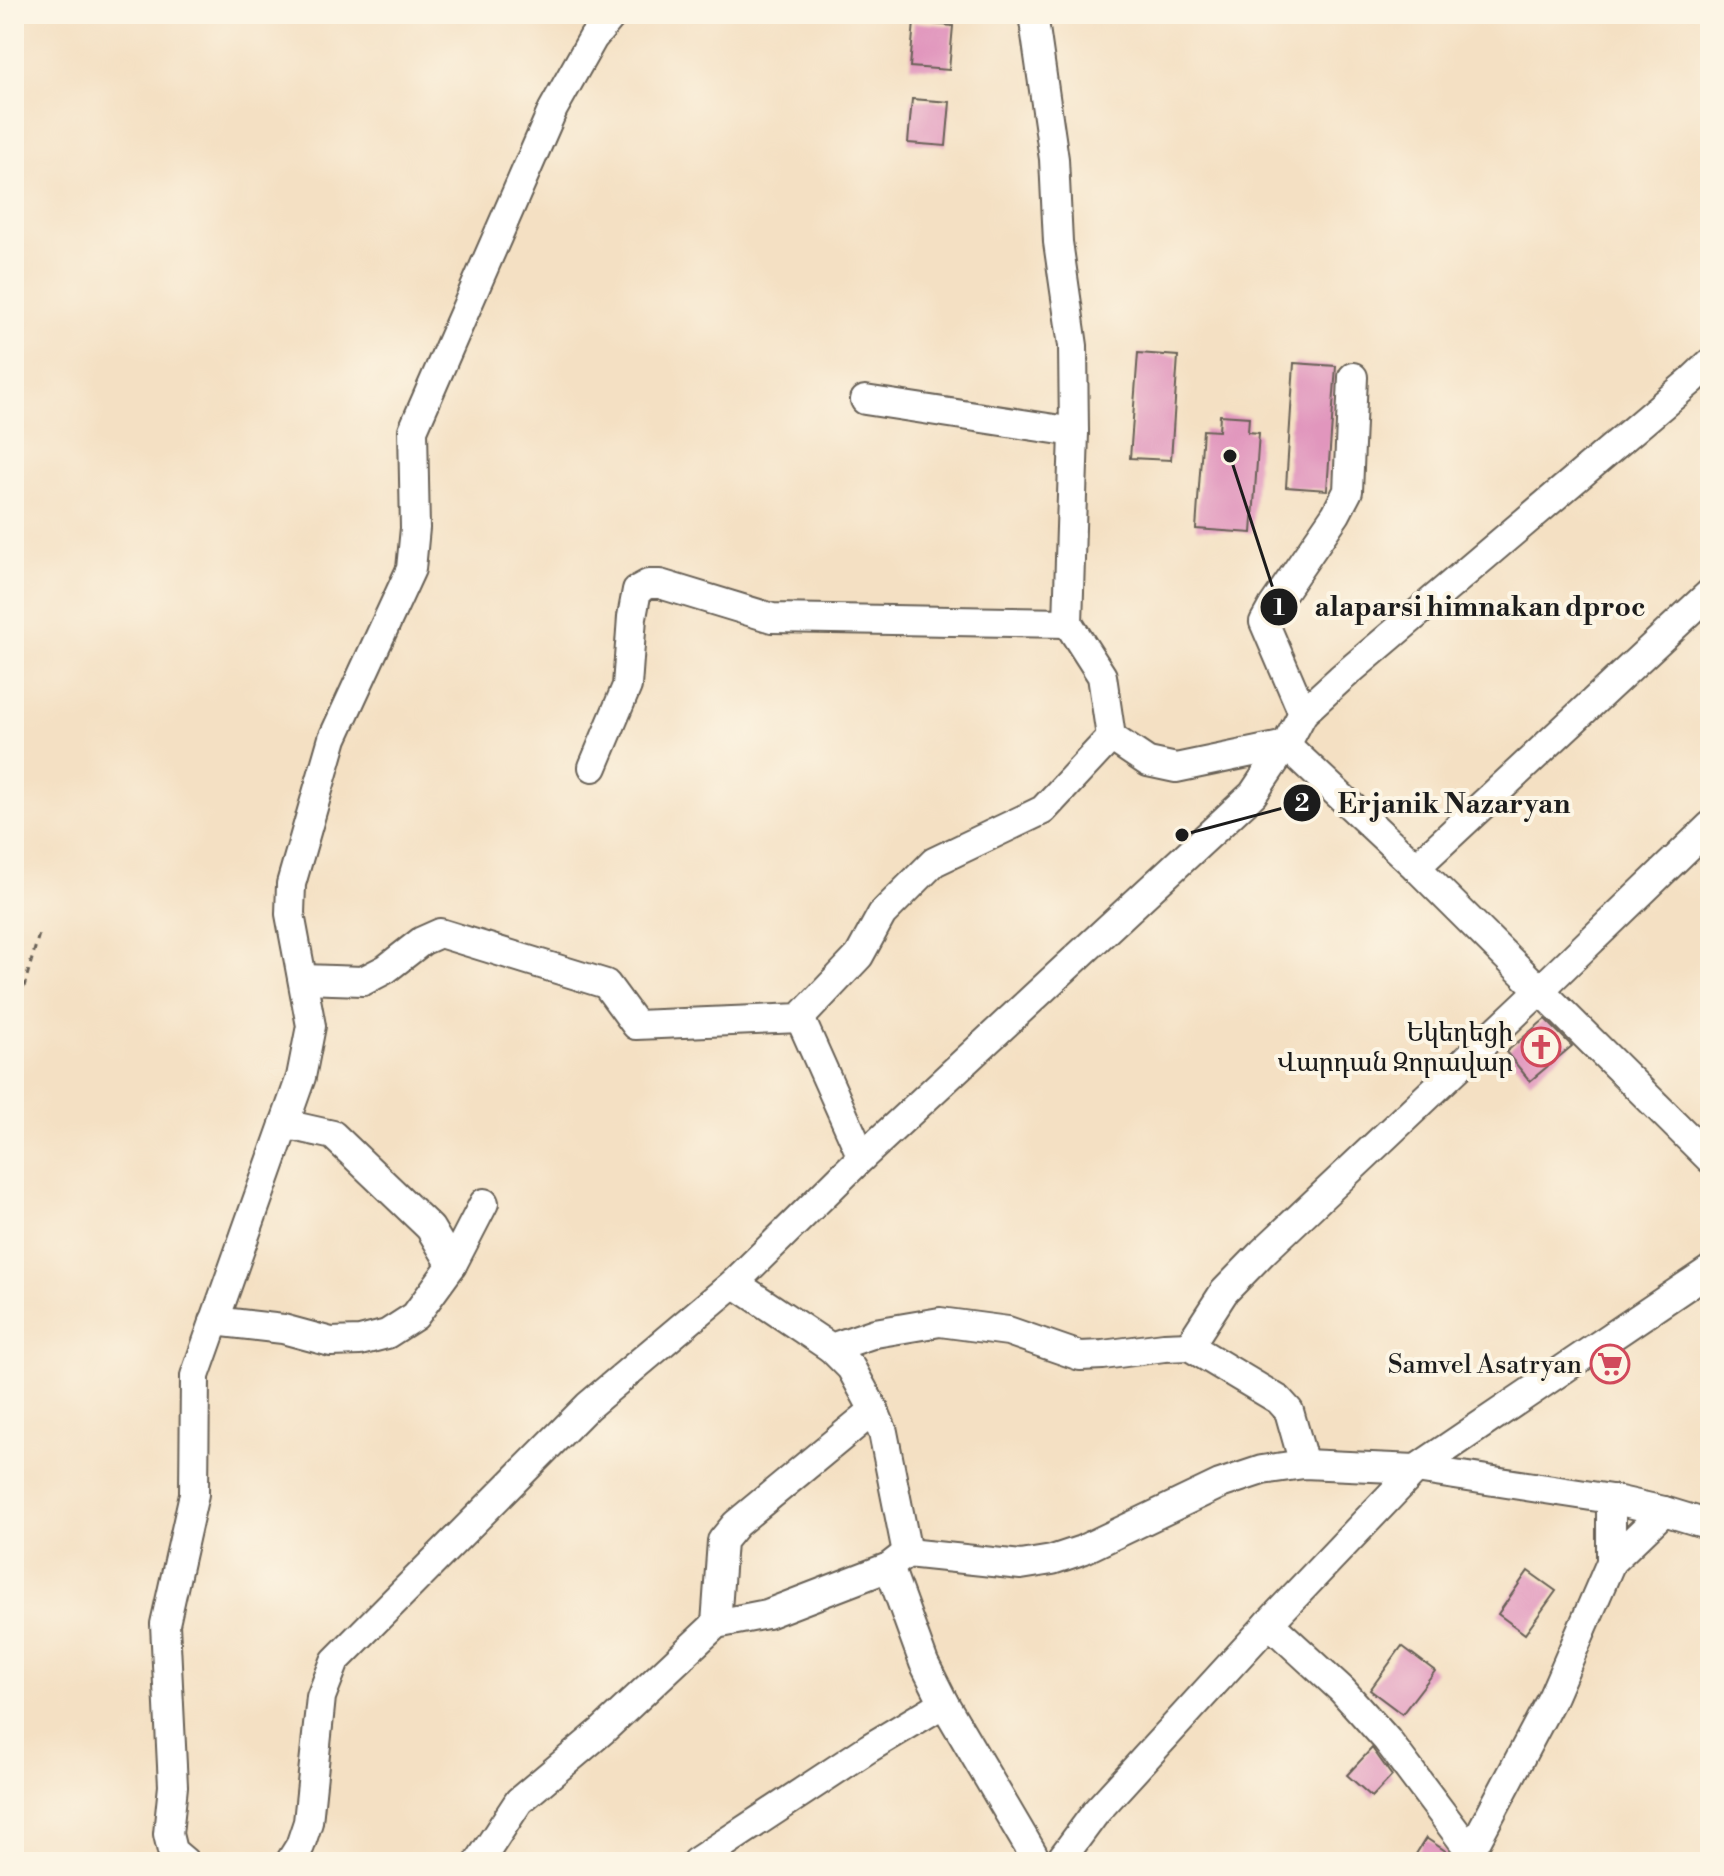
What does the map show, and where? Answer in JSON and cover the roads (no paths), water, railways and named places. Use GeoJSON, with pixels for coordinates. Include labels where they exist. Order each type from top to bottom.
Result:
{"type":"FeatureCollection","features":[{"type":"Feature","properties":{"kind":"street"},"geometry":{"type":"LineString","coordinates":[[185,1862],[172,1851],[168,1834],[173,1786],[165,1624],[194,1494],[195,1376],[301,1077],[311,1026],[290,914],[291,884],[333,738],[411,569],[415,528],[413,430],[553,109],[593,38],[613,14]]}},
{"type":"Feature","properties":{"kind":"street"},"geometry":{"type":"LineString","coordinates":[[1033,14],[1054,159],[1058,242],[1073,346],[1074,432],[1068,623],[1102,676],[1111,737],[1148,762],[1176,768],[1286,745]]}},
{"type":"Feature","properties":{"kind":"street"},"geometry":{"type":"LineString","coordinates":[[1303,713],[1264,622],[1348,491],[1353,377]]}},
{"type":"Feature","properties":{"kind":"street"},"geometry":{"type":"LineString","coordinates":[[290,1862],[300,1846],[308,1822],[321,1697],[335,1661],[588,1406],[734,1283],[862,1157],[1253,794],[1303,713],[1340,679],[1704,381]]}},
{"type":"Feature","properties":{"kind":"street"},"geometry":{"type":"LineString","coordinates":[[865,400],[1074,432]]}},
{"type":"Feature","properties":{"kind":"street"},"geometry":{"type":"LineString","coordinates":[[593,767],[627,686],[637,590],[648,584],[660,584],[772,618],[1068,623]]}},
{"type":"Feature","properties":{"kind":"street"},"geometry":{"type":"LineString","coordinates":[[1416,867],[1710,593]]}},
{"type":"Feature","properties":{"kind":"street"},"geometry":{"type":"LineString","coordinates":[[303,979],[363,981],[386,969],[422,941],[440,933],[606,984],[636,1025],[800,1018],[859,956],[882,914],[934,862],[1043,810],[1111,737]]}},
{"type":"Feature","properties":{"kind":"street"},"geometry":{"type":"LineString","coordinates":[[1286,745],[1541,989],[1710,1159]]}},
{"type":"Feature","properties":{"kind":"street"},"geometry":{"type":"LineString","coordinates":[[1189,1346],[1224,1292],[1710,826]]}},
{"type":"Feature","properties":{"kind":"street"},"geometry":{"type":"LineString","coordinates":[[800,1018],[862,1157]]}},
{"type":"Feature","properties":{"kind":"street"},"geometry":{"type":"LineString","coordinates":[[284,1124],[333,1135],[430,1228],[452,1265]]}},
{"type":"Feature","properties":{"kind":"street"},"geometry":{"type":"LineString","coordinates":[[214,1321],[283,1329],[331,1342],[360,1341],[387,1334],[415,1316],[452,1265],[484,1203]]}},
{"type":"Feature","properties":{"kind":"street"},"geometry":{"type":"LineString","coordinates":[[734,1283],[831,1348],[851,1368],[874,1410],[883,1432],[898,1560],[924,1663],[944,1703],[1043,1860],[1096,1812],[1269,1623],[1416,1469],[1710,1270]]}},
{"type":"Feature","properties":{"kind":"street"},"geometry":{"type":"LineString","coordinates":[[831,1348],[875,1333],[940,1322],[1008,1331],[1080,1356],[1189,1346],[1279,1400],[1289,1411],[1304,1464]]}},
{"type":"Feature","properties":{"kind":"street"},"geometry":{"type":"LineString","coordinates":[[716,1624],[722,1541],[736,1524],[874,1410]]}},
{"type":"Feature","properties":{"kind":"street"},"geometry":{"type":"LineString","coordinates":[[479,1862],[519,1801],[602,1731],[716,1624],[767,1614],[898,1560],[1021,1565],[1052,1560],[1082,1550],[1220,1484],[1262,1470],[1304,1464],[1416,1469],[1611,1499],[1710,1525]]}},
{"type":"Feature","properties":{"kind":"street"},"geometry":{"type":"LineString","coordinates":[[1611,1499],[1611,1562]]}},
{"type":"Feature","properties":{"kind":"street"},"geometry":{"type":"LineString","coordinates":[[1269,1623],[1342,1690],[1387,1740],[1468,1857],[1553,1696],[1611,1562],[1664,1511]]}},
{"type":"Feature","properties":{"kind":"street"},"geometry":{"type":"LineString","coordinates":[[696,1862],[869,1748],[944,1703]]}},
{"type":"Feature","properties":{"kind":"place","name":"alaparsi himnakan dproc"},"geometry":{"type":"Point","coordinates":[1230,456]}},
{"type":"Feature","properties":{"kind":"place","name":"Erjanik Nazaryan"},"geometry":{"type":"Point","coordinates":[1182,835]}},
{"type":"Feature","properties":{"kind":"place","name":"Եկեղեցի Վարդան Զորավար"},"geometry":{"type":"Point","coordinates":[1541,1047]}},
{"type":"Feature","properties":{"kind":"place","name":"Samvel Asatryan"},"geometry":{"type":"Point","coordinates":[1610,1364]}}]}
